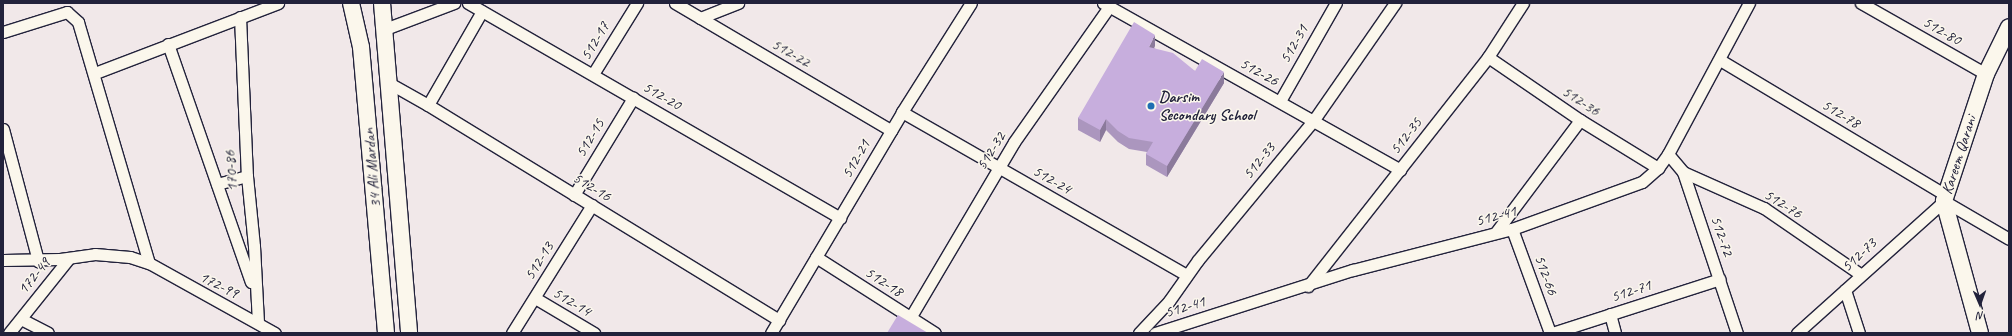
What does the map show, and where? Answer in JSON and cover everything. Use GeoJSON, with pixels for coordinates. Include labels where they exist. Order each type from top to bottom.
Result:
{"type":"FeatureCollection","features":[{"type":"Feature","properties":{"kind":"main road","name":"34 Ali Mardan"},"geometry":{"type":"LineString","coordinates":[[351,3],[361,47],[386,333]]}},
{"type":"Feature","properties":{"kind":"main road","name":"34 Ali Mardan"},"geometry":{"type":"LineString","coordinates":[[382,3],[409,333]]}},
{"type":"Feature","properties":{"kind":"main road","name":"Kareem Qarani"},"geometry":{"type":"LineString","coordinates":[[1980,333],[1945,198],[1986,74],[2009,27]]}},
{"type":"Feature","properties":{"kind":"main road"},"geometry":{"type":"LineString","coordinates":[[361,47],[386,46]]}},
{"type":"Feature","properties":{"kind":"street"},"geometry":{"type":"LineString","coordinates":[[95,73],[278,3]]}},
{"type":"Feature","properties":{"kind":"street"},"geometry":{"type":"LineString","coordinates":[[385,29],[454,3]]}},
{"type":"Feature","properties":{"kind":"street","name":"512-20"},"geometry":{"type":"LineString","coordinates":[[468,3],[840,218]]}},
{"type":"Feature","properties":{"kind":"street","name":"512-17"},"geometry":{"type":"LineString","coordinates":[[593,74],[637,3]]}},
{"type":"Feature","properties":{"kind":"street","name":"512-22"},"geometry":{"type":"LineString","coordinates":[[675,3],[891,130]]}},
{"type":"Feature","properties":{"kind":"street"},"geometry":{"type":"LineString","coordinates":[[700,18],[738,3]]}},
{"type":"Feature","properties":{"kind":"street","name":"512-21"},"geometry":{"type":"LineString","coordinates":[[771,333],[891,130],[971,3]]}},
{"type":"Feature","properties":{"kind":"street","name":"512-31"},"geometry":{"type":"LineString","coordinates":[[1280,101],[1336,3]]}},
{"type":"Feature","properties":{"kind":"street","name":"512-33"},"geometry":{"type":"LineString","coordinates":[[1139,333],[1169,301],[1187,275],[1312,121],[1396,3]]}},
{"type":"Feature","properties":{"kind":"street","name":"512-35"},"geometry":{"type":"LineString","coordinates":[[1308,286],[1488,58],[1524,3]]}},
{"type":"Feature","properties":{"kind":"street","name":"512-41"},"geometry":{"type":"LineString","coordinates":[[1156,333],[1185,329],[1353,270],[1512,229],[1642,182],[1658,168],[1668,154],[1720,60],[1749,3]]}},
{"type":"Feature","properties":{"kind":"street","name":"512-80"},"geometry":{"type":"LineString","coordinates":[[1861,3],[1986,74]]}},
{"type":"Feature","properties":{"kind":"street","name":"512-26"},"geometry":{"type":"LineString","coordinates":[[1106,5],[1280,101],[1312,121],[1400,170]]}},
{"type":"Feature","properties":{"kind":"street","name":"512-32"},"geometry":{"type":"LineString","coordinates":[[910,318],[999,168],[1106,5]]}},
{"type":"Feature","properties":{"kind":"street"},"geometry":{"type":"LineString","coordinates":[[3,32],[54,14],[67,12],[78,22],[95,73],[149,263]]}},
{"type":"Feature","properties":{"kind":"street"},"geometry":{"type":"LineString","coordinates":[[428,105],[482,12]]}},
{"type":"Feature","properties":{"kind":"street","name":"170-86"},"geometry":{"type":"LineString","coordinates":[[240,17],[247,176],[254,246],[254,292],[258,322]]}},
{"type":"Feature","properties":{"kind":"street"},"geometry":{"type":"LineString","coordinates":[[168,44],[254,292]]}},
{"type":"Feature","properties":{"kind":"street","name":"512-36"},"geometry":{"type":"LineString","coordinates":[[1488,58],[1580,120],[1658,168]]}},
{"type":"Feature","properties":{"kind":"street","name":"512-78"},"geometry":{"type":"LineString","coordinates":[[1720,60],[2008,236]]}},
{"type":"Feature","properties":{"kind":"street","name":"512-16"},"geometry":{"type":"LineString","coordinates":[[389,83],[428,105],[779,320]]}},
{"type":"Feature","properties":{"kind":"street","name":"512-15"},"geometry":{"type":"LineString","coordinates":[[574,195],[633,98]]}},
{"type":"Feature","properties":{"kind":"street","name":"512-24"},"geometry":{"type":"LineString","coordinates":[[902,112],[1187,275]]}},
{"type":"Feature","properties":{"kind":"street"},"geometry":{"type":"LineString","coordinates":[[1496,232],[1580,120]]}},
{"type":"Feature","properties":{"kind":"street"},"geometry":{"type":"LineString","coordinates":[[3,129],[38,261]]}},
{"type":"Feature","properties":{"kind":"street","name":"512-72"},"geometry":{"type":"LineString","coordinates":[[1668,154],[1683,172],[1737,333]]}},
{"type":"Feature","properties":{"kind":"street","name":"512-76"},"geometry":{"type":"LineString","coordinates":[[1683,172],[1764,208],[1860,274]]}},
{"type":"Feature","properties":{"kind":"street"},"geometry":{"type":"LineString","coordinates":[[217,184],[247,176]]}},
{"type":"Feature","properties":{"kind":"street","name":"512-73"},"geometry":{"type":"LineString","coordinates":[[1797,333],[1945,198]]}},
{"type":"Feature","properties":{"kind":"street","name":"512-13"},"geometry":{"type":"LineString","coordinates":[[512,333],[592,205]]}},
{"type":"Feature","properties":{"kind":"street","name":"512-66"},"geometry":{"type":"LineString","coordinates":[[1512,229],[1551,333]]}},
{"type":"Feature","properties":{"kind":"street","name":"172-99"},"geometry":{"type":"LineString","coordinates":[[3,260],[38,261],[95,254],[116,255],[149,263],[202,294],[258,322],[270,332]]}},
{"type":"Feature","properties":{"kind":"street","name":"512-18"},"geometry":{"type":"LineString","coordinates":[[816,257],[935,333]]}},
{"type":"Feature","properties":{"kind":"street","name":"172-49"},"geometry":{"type":"LineString","coordinates":[[9,333],[69,258]]}},
{"type":"Feature","properties":{"kind":"street","name":"512-71"},"geometry":{"type":"LineString","coordinates":[[1551,333],[1720,279]]}},
{"type":"Feature","properties":{"kind":"street"},"geometry":{"type":"LineString","coordinates":[[1845,290],[1859,333]]}},
{"type":"Feature","properties":{"kind":"street","name":"512-14"},"geometry":{"type":"LineString","coordinates":[[534,298],[594,333]]}},
{"type":"Feature","properties":{"kind":"street"},"geometry":{"type":"LineString","coordinates":[[1610,314],[1616,333]]}},
{"type":"Feature","properties":{"kind":"street"},"geometry":{"type":"LineString","coordinates":[[20,319],[41,331]]}},
{"type":"Feature","properties":{"kind":"building","name":"Darsim Secondary School"},"geometry":{"type":"Polygon","coordinates":[[[1134,22],[1155,35],[1149,47],[1173,53],[1195,71],[1202,59],[1224,72],[1167,166],[1146,154],[1153,142],[1129,138],[1118,131],[1106,119],[1100,130],[1078,118],[1134,22]]]}},
{"type":"Feature","properties":{"kind":"building"},"geometry":{"type":"Polygon","coordinates":[[[898,315],[928,333],[887,333],[898,315]]]}},
{"type":"Feature","properties":{"kind":"place","name":"Darsim Secondary School"},"geometry":{"type":"Point","coordinates":[1151,106]}}]}
